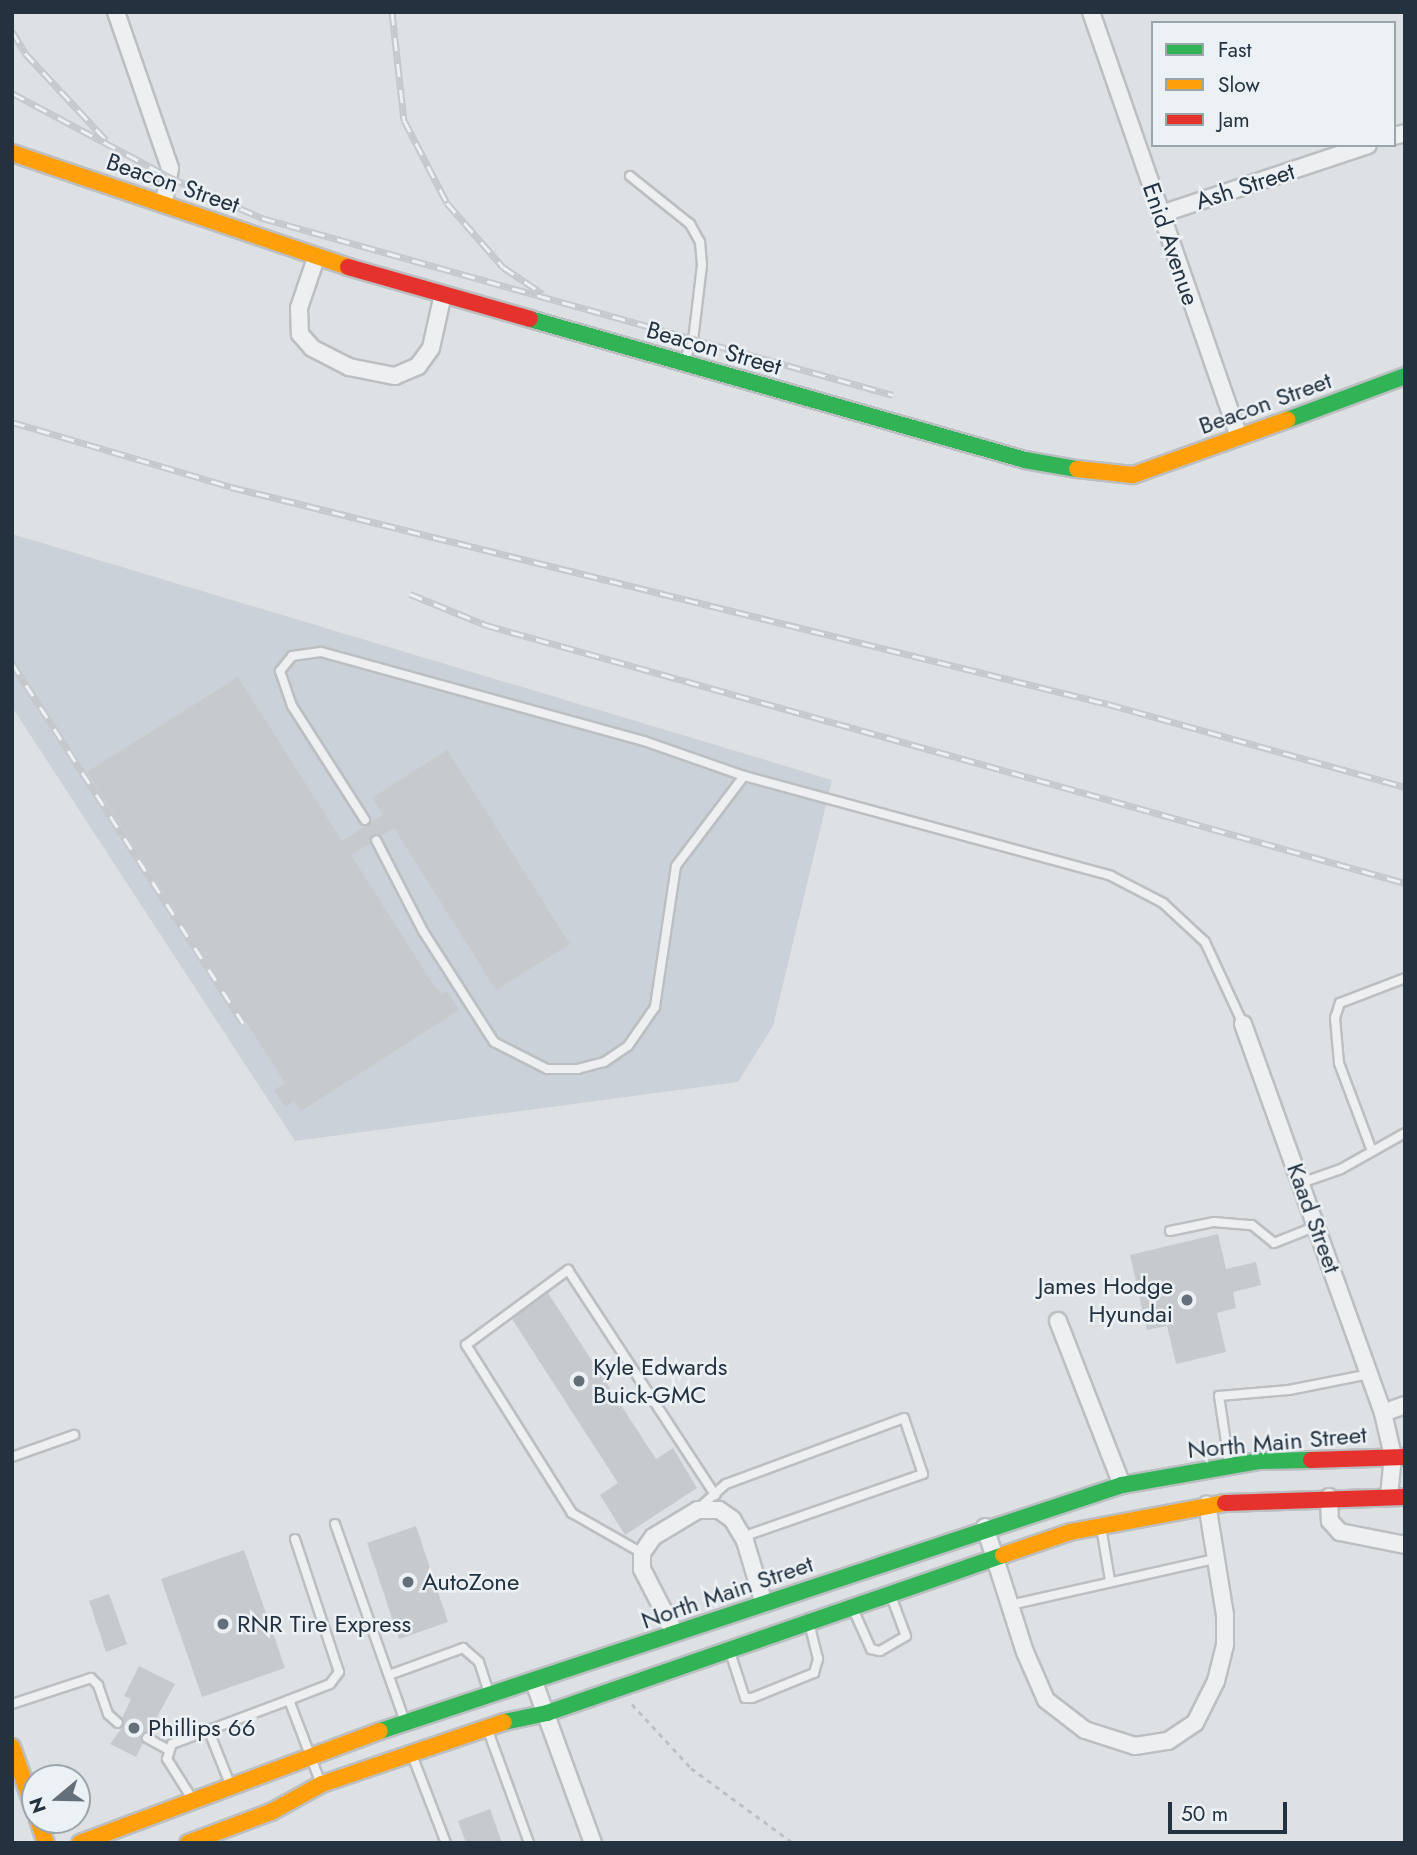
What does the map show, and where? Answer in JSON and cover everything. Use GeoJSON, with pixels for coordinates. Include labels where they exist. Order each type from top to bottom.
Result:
{"type":"FeatureCollection","features":[{"type":"Feature","properties":{"kind":"main road","name":"Beacon Street"},"geometry":{"type":"LineString","coordinates":[[12,153],[316,258],[1026,460],[1108,475],[1133,475],[1405,376]]}},
{"type":"Feature","properties":{"kind":"main road","name":"North Main Street"},"geometry":{"type":"LineString","coordinates":[[80,1843],[232,1789],[405,1722],[534,1682],[985,1527],[1122,1485],[1230,1465],[1399,1456]]}},
{"type":"Feature","properties":{"kind":"main road"},"geometry":{"type":"LineString","coordinates":[[188,1843],[271,1812],[322,1783],[410,1752],[486,1726],[547,1713],[995,1556],[1101,1525],[1207,1504],[1329,1497],[1397,1497]]}},
{"type":"Feature","properties":{"kind":"main road"},"geometry":{"type":"LineString","coordinates":[[12,1747],[21,1772]]}},
{"type":"Feature","properties":{"kind":"street"},"geometry":{"type":"LineString","coordinates":[[116,12],[170,168],[164,204]]}},
{"type":"Feature","properties":{"kind":"street","name":"Enid Avenue"},"geometry":{"type":"LineString","coordinates":[[1091,12],[1238,435]]}},
{"type":"Feature","properties":{"kind":"street","name":"Ash Street"},"geometry":{"type":"LineString","coordinates":[[1161,214],[1362,147]]}},
{"type":"Feature","properties":{"kind":"street"},"geometry":{"type":"LineString","coordinates":[[316,258],[299,308],[300,334],[312,348],[349,368],[395,376],[418,366],[431,348],[443,294]]}},
{"type":"Feature","properties":{"kind":"street","name":"Kaad Street"},"geometry":{"type":"LineString","coordinates":[[1243,1024],[1399,1456],[1397,1497]]}},
{"type":"Feature","properties":{"kind":"street"},"geometry":{"type":"LineString","coordinates":[[1058,1321],[1122,1485]]}},
{"type":"Feature","properties":{"kind":"street"},"geometry":{"type":"LineString","coordinates":[[1383,1413],[1405,1405]]}},
{"type":"Feature","properties":{"kind":"street"},"geometry":{"type":"LineString","coordinates":[[1329,1497],[1327,1512],[1340,1532],[1405,1545]]}},
{"type":"Feature","properties":{"kind":"street"},"geometry":{"type":"LineString","coordinates":[[985,1527],[1010,1605],[1046,1700],[1085,1730],[1135,1746],[1168,1741],[1195,1723],[1216,1681],[1225,1644],[1225,1615],[1222,1583],[1214,1559],[1207,1504]]}},
{"type":"Feature","properties":{"kind":"street"},"geometry":{"type":"LineString","coordinates":[[675,1633],[642,1569],[642,1553],[653,1537],[698,1510],[719,1510],[732,1519],[742,1537],[764,1604]]}},
{"type":"Feature","properties":{"kind":"street"},"geometry":{"type":"LineString","coordinates":[[534,1682],[592,1842]]}},
{"type":"Feature","properties":{"kind":"lane"},"geometry":{"type":"LineString","coordinates":[[630,176],[690,224],[700,242],[702,265],[692,341],[683,363]]}},
{"type":"Feature","properties":{"kind":"lane"},"geometry":{"type":"LineString","coordinates":[[365,820],[292,706],[280,671],[292,656],[321,652],[644,741],[744,776],[1111,876],[1163,903],[1205,942],[1243,1024]]}},
{"type":"Feature","properties":{"kind":"lane"},"geometry":{"type":"LineString","coordinates":[[376,840],[423,931],[494,1042],[547,1069],[578,1069],[604,1062],[628,1046],[655,1007],[676,866],[744,776]]}},
{"type":"Feature","properties":{"kind":"lane"},"geometry":{"type":"LineString","coordinates":[[1372,1151],[1339,1063],[1335,1018],[1339,1003],[1405,978]]}},
{"type":"Feature","properties":{"kind":"lane"},"geometry":{"type":"LineString","coordinates":[[1301,1183],[1341,1169],[1405,1133]]}},
{"type":"Feature","properties":{"kind":"lane"},"geometry":{"type":"LineString","coordinates":[[1170,1231],[1214,1222],[1252,1225],[1274,1243],[1317,1226]]}},
{"type":"Feature","properties":{"kind":"lane"},"geometry":{"type":"LineString","coordinates":[[642,1553],[572,1513],[466,1345],[568,1270],[715,1495]]}},
{"type":"Feature","properties":{"kind":"lane"},"geometry":{"type":"LineString","coordinates":[[1230,1465],[1219,1396],[1289,1390],[1370,1374]]}},
{"type":"Feature","properties":{"kind":"lane"},"geometry":{"type":"LineString","coordinates":[[698,1510],[726,1484],[904,1418],[923,1474],[742,1537]]}},
{"type":"Feature","properties":{"kind":"lane"},"geometry":{"type":"LineString","coordinates":[[12,1457],[74,1435]]}},
{"type":"Feature","properties":{"kind":"lane"},"geometry":{"type":"LineString","coordinates":[[335,1524],[405,1722]]}},
{"type":"Feature","properties":{"kind":"lane"},"geometry":{"type":"LineString","coordinates":[[1101,1525],[1110,1580]]}},
{"type":"Feature","properties":{"kind":"lane"},"geometry":{"type":"LineString","coordinates":[[194,1803],[167,1759],[172,1744],[330,1684],[339,1672],[295,1539]]}},
{"type":"Feature","properties":{"kind":"lane"},"geometry":{"type":"LineString","coordinates":[[1010,1605],[1110,1580],[1214,1559]]}},
{"type":"Feature","properties":{"kind":"lane"},"geometry":{"type":"LineString","coordinates":[[852,1606],[871,1649],[880,1651],[906,1636],[890,1593]]}},
{"type":"Feature","properties":{"kind":"lane"},"geometry":{"type":"LineString","coordinates":[[729,1650],[745,1698],[752,1698],[818,1668],[809,1622]]}},
{"type":"Feature","properties":{"kind":"lane"},"geometry":{"type":"LineString","coordinates":[[389,1675],[463,1648],[479,1662],[490,1696]]}},
{"type":"Feature","properties":{"kind":"lane"},"geometry":{"type":"LineString","coordinates":[[12,1704],[91,1678],[98,1685],[108,1714],[118,1723]]}},
{"type":"Feature","properties":{"kind":"lane"},"geometry":{"type":"LineString","coordinates":[[289,1700],[309,1760],[322,1783]]}},
{"type":"Feature","properties":{"kind":"lane"},"geometry":{"type":"LineString","coordinates":[[486,1726],[529,1843]]}},
{"type":"Feature","properties":{"kind":"lane"},"geometry":{"type":"LineString","coordinates":[[208,1729],[232,1789]]}},
{"type":"Feature","properties":{"kind":"lane"},"geometry":{"type":"LineString","coordinates":[[147,1738],[169,1751]]}},
{"type":"Feature","properties":{"kind":"lane"},"geometry":{"type":"LineString","coordinates":[[410,1752],[446,1843]]}},
{"type":"Feature","properties":{"kind":"path"},"geometry":{"type":"LineString","coordinates":[[617,1689],[691,1768],[793,1843]]}},
{"type":"Feature","properties":{"kind":"shaded area"},"geometry":{"type":"Polygon","coordinates":[[[12,534],[832,780],[773,1026],[738,1082],[295,1141],[12,707],[12,534]]]}},
{"type":"Feature","properties":{"kind":"building"},"geometry":{"type":"Polygon","coordinates":[[[238,677],[342,841],[383,815],[372,798],[447,750],[570,944],[496,990],[394,828],[381,836],[372,835],[370,843],[351,855],[432,983],[442,994],[447,991],[459,1010],[301,1111],[294,1101],[285,1107],[274,1090],[285,1083],[87,772],[238,677]]]}},
{"type":"Feature","properties":{"kind":"building","name":"James Hodge Hyundai"},"geometry":{"type":"Polygon","coordinates":[[[1218,1234],[1226,1269],[1256,1262],[1261,1285],[1233,1292],[1236,1308],[1217,1313],[1226,1352],[1176,1364],[1167,1326],[1147,1330],[1130,1255],[1218,1234]]]}},
{"type":"Feature","properties":{"kind":"building","name":"Kyle Edwards Buick-GMC"},"geometry":{"type":"Polygon","coordinates":[[[548,1293],[656,1459],[673,1448],[697,1488],[625,1535],[600,1495],[618,1483],[512,1319],[548,1293]]]}},
{"type":"Feature","properties":{"kind":"building","name":"AutoZone"},"geometry":{"type":"Polygon","coordinates":[[[416,1526],[448,1622],[399,1639],[367,1543],[416,1526]]]}},
{"type":"Feature","properties":{"kind":"building","name":"RNR Tire Express"},"geometry":{"type":"Polygon","coordinates":[[[244,1550],[285,1668],[202,1697],[161,1579],[244,1550]]]}},
{"type":"Feature","properties":{"kind":"building"},"geometry":{"type":"Polygon","coordinates":[[[109,1594],[127,1644],[106,1652],[89,1601],[109,1594]]]}},
{"type":"Feature","properties":{"kind":"building"},"geometry":{"type":"Polygon","coordinates":[[[139,1666],[175,1684],[149,1732],[141,1735],[143,1743],[136,1757],[110,1744],[124,1725],[122,1718],[131,1699],[124,1696],[139,1666]]]}},
{"type":"Feature","properties":{"kind":"building"},"geometry":{"type":"Polygon","coordinates":[[[490,1809],[502,1843],[466,1843],[458,1821],[490,1809]]]}},
{"type":"Feature","properties":{"kind":"railway"},"geometry":{"type":"LineString","coordinates":[[392,12],[404,120],[447,203],[503,267],[543,294]]}},
{"type":"Feature","properties":{"kind":"railway"},"geometry":{"type":"LineString","coordinates":[[12,31],[25,53],[106,140]]}},
{"type":"Feature","properties":{"kind":"railway"},"geometry":{"type":"LineString","coordinates":[[12,93],[169,177],[262,218],[893,395]]}},
{"type":"Feature","properties":{"kind":"railway"},"geometry":{"type":"LineString","coordinates":[[12,422],[231,487],[1108,704],[1405,787]]}},
{"type":"Feature","properties":{"kind":"railway"},"geometry":{"type":"LineString","coordinates":[[410,594],[486,625],[1405,883]]}},
{"type":"Feature","properties":{"kind":"railway"},"geometry":{"type":"LineString","coordinates":[[12,663],[243,1023]]}},
{"type":"Feature","properties":{"kind":"traffic: fast"},"geometry":{"type":"LineString","coordinates":[[530,319],[1025,460],[1077,469]]}},
{"type":"Feature","properties":{"kind":"traffic: fast"},"geometry":{"type":"LineString","coordinates":[[1287,420],[1405,376]]}},
{"type":"Feature","properties":{"kind":"traffic: fast"},"geometry":{"type":"LineString","coordinates":[[380,1731],[1122,1485],[1260,1461],[1311,1460]]}},
{"type":"Feature","properties":{"kind":"traffic: fast"},"geometry":{"type":"LineString","coordinates":[[504,1722],[547,1713],[1003,1555]]}},
{"type":"Feature","properties":{"kind":"traffic: slow"},"geometry":{"type":"LineString","coordinates":[[12,153],[348,267]]}},
{"type":"Feature","properties":{"kind":"traffic: slow"},"geometry":{"type":"LineString","coordinates":[[1077,469],[1133,475],[1287,420]]}},
{"type":"Feature","properties":{"kind":"traffic: slow"},"geometry":{"type":"LineString","coordinates":[[1003,1555],[1070,1532],[1225,1503]]}},
{"type":"Feature","properties":{"kind":"traffic: slow"},"geometry":{"type":"LineString","coordinates":[[188,1843],[271,1812],[322,1784],[504,1722]]}},
{"type":"Feature","properties":{"kind":"traffic: slow"},"geometry":{"type":"LineString","coordinates":[[80,1843],[380,1731]]}},
{"type":"Feature","properties":{"kind":"traffic: slow"},"geometry":{"type":"LineString","coordinates":[[12,1747],[21,1772]]}},
{"type":"Feature","properties":{"kind":"traffic: slow"},"geometry":{"type":"LineString","coordinates":[[43,1834],[46,1843]]}},
{"type":"Feature","properties":{"kind":"traffic: jam"},"geometry":{"type":"LineString","coordinates":[[348,267],[530,319]]}},
{"type":"Feature","properties":{"kind":"traffic: jam"},"geometry":{"type":"LineString","coordinates":[[1311,1460],[1405,1457]]}},
{"type":"Feature","properties":{"kind":"traffic: jam"},"geometry":{"type":"LineString","coordinates":[[1225,1503],[1405,1497]]}},
{"type":"Feature","properties":{"kind":"place","name":"James Hodge Hyundai"},"geometry":{"type":"Point","coordinates":[1187,1300]}},
{"type":"Feature","properties":{"kind":"place","name":"Kyle Edwards Buick-GMC"},"geometry":{"type":"Point","coordinates":[579,1381]}},
{"type":"Feature","properties":{"kind":"place","name":"AutoZone"},"geometry":{"type":"Point","coordinates":[408,1582]}},
{"type":"Feature","properties":{"kind":"place","name":"RNR Tire Express"},"geometry":{"type":"Point","coordinates":[223,1624]}},
{"type":"Feature","properties":{"kind":"place","name":"Phillips 66"},"geometry":{"type":"Point","coordinates":[134,1728]}}]}
